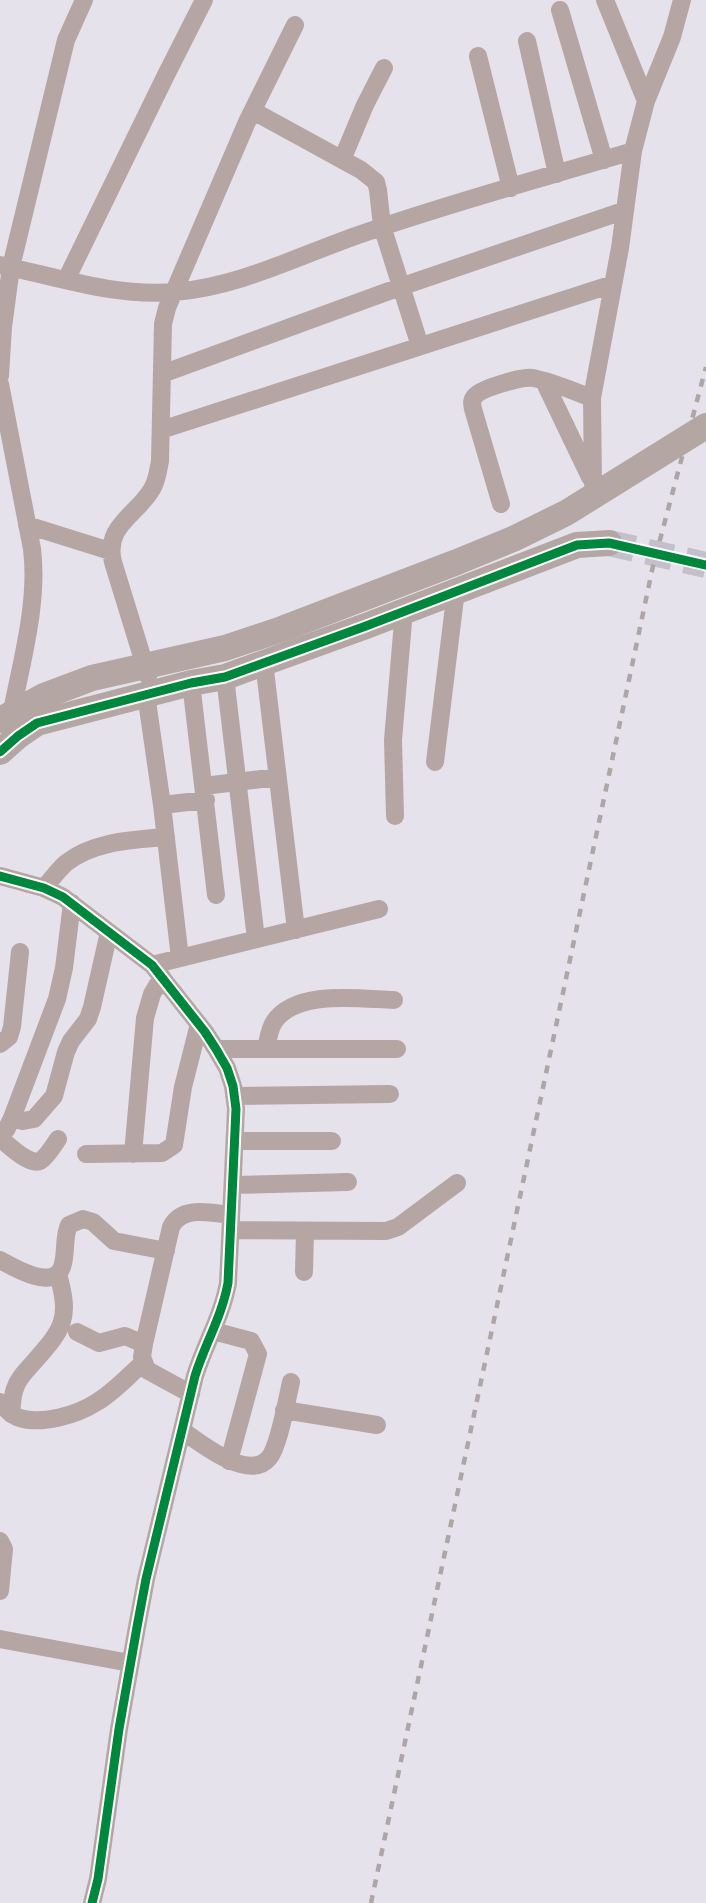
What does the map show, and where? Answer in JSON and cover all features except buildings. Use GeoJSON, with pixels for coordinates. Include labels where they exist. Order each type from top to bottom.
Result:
{"type":"FeatureCollection","features":[{"type":"Feature","properties":{"kind":"main road"},"geometry":{"type":"LineString","coordinates":[[0,720],[44,696],[92,678],[225,648],[282,629],[457,562],[566,513],[706,426]]}},
{"type":"Feature","properties":{"kind":"main road"},"geometry":{"type":"LineString","coordinates":[[3,749],[37,723],[149,693],[225,677],[577,545],[609,543]]}},
{"type":"Feature","properties":{"kind":"street"},"geometry":{"type":"LineString","coordinates":[[0,376],[6,266],[66,40],[84,0]]}},
{"type":"Feature","properties":{"kind":"street"},"geometry":{"type":"LineString","coordinates":[[66,280],[204,0]]}},
{"type":"Feature","properties":{"kind":"street"},"geometry":{"type":"LineString","coordinates":[[605,0],[646,100]]}},
{"type":"Feature","properties":{"kind":"street"},"geometry":{"type":"LineString","coordinates":[[544,381],[593,484],[592,398],[621,240],[633,151],[646,100],[672,37],[682,0]]}},
{"type":"Feature","properties":{"kind":"street"},"geometry":{"type":"LineString","coordinates":[[560,10],[604,160]]}},
{"type":"Feature","properties":{"kind":"street"},"geometry":{"type":"LineString","coordinates":[[180,958],[149,693],[110,551],[111,542],[115,532],[151,490],[157,477],[160,461],[163,324],[173,292],[253,111],[295,25]]}},
{"type":"Feature","properties":{"kind":"street"},"geometry":{"type":"LineString","coordinates":[[526,41],[557,174]]}},
{"type":"Feature","properties":{"kind":"street"},"geometry":{"type":"LineString","coordinates":[[478,56],[511,188]]}},
{"type":"Feature","properties":{"kind":"street"},"geometry":{"type":"LineString","coordinates":[[342,160],[384,68]]}},
{"type":"Feature","properties":{"kind":"street"},"geometry":{"type":"LineString","coordinates":[[253,111],[362,170],[376,182],[382,226],[420,346]]}},
{"type":"Feature","properties":{"kind":"street"},"geometry":{"type":"LineString","coordinates":[[6,266],[123,290],[173,292],[201,289],[238,279],[382,226],[633,151]]}},
{"type":"Feature","properties":{"kind":"street"},"geometry":{"type":"LineString","coordinates":[[162,374],[400,287],[624,211]]}},
{"type":"Feature","properties":{"kind":"street"},"geometry":{"type":"LineString","coordinates":[[161,430],[613,284]]}},
{"type":"Feature","properties":{"kind":"street"},"geometry":{"type":"LineString","coordinates":[[501,504],[472,402],[474,397],[480,392],[520,378],[531,377],[592,398]]}},
{"type":"Feature","properties":{"kind":"street"},"geometry":{"type":"LineString","coordinates":[[0,384],[35,574],[33,596],[3,749]]}},
{"type":"Feature","properties":{"kind":"street"},"geometry":{"type":"LineString","coordinates":[[27,525],[110,551]]}},
{"type":"Feature","properties":{"kind":"street"},"geometry":{"type":"LineString","coordinates":[[435,762],[456,590]]}},
{"type":"Feature","properties":{"kind":"street"},"geometry":{"type":"LineString","coordinates":[[395,816],[394,732],[404,610]]}},
{"type":"Feature","properties":{"kind":"street"},"geometry":{"type":"LineString","coordinates":[[264,662],[296,930]]}},
{"type":"Feature","properties":{"kind":"street"},"geometry":{"type":"LineString","coordinates":[[225,677],[256,939]]}},
{"type":"Feature","properties":{"kind":"street"},"geometry":{"type":"LineString","coordinates":[[191,683],[216,895]]}},
{"type":"Feature","properties":{"kind":"street"},"geometry":{"type":"LineString","coordinates":[[162,805],[238,782],[277,777]]}},
{"type":"Feature","properties":{"kind":"street"},"geometry":{"type":"LineString","coordinates":[[44,888],[66,863],[86,852],[106,844],[166,837]]}},
{"type":"Feature","properties":{"kind":"street"},"geometry":{"type":"LineString","coordinates":[[0,876],[44,888],[72,903],[157,971],[199,1024],[227,1068],[233,1086],[236,1109],[228,1283],[224,1305],[201,1358],[191,1394],[146,1580],[130,1663],[98,1879],[92,1903]]}},
{"type":"Feature","properties":{"kind":"street"},"geometry":{"type":"LineString","coordinates":[[58,1139],[37,1163],[29,1161],[0,1137],[12,1118],[61,984],[72,903]]}},
{"type":"Feature","properties":{"kind":"street"},"geometry":{"type":"LineString","coordinates":[[133,1154],[145,1018],[157,971],[180,958],[379,909]]}},
{"type":"Feature","properties":{"kind":"street"},"geometry":{"type":"LineString","coordinates":[[12,1118],[23,1121],[34,1119],[54,1096],[66,1052],[71,1041],[88,1019],[109,932]]}},
{"type":"Feature","properties":{"kind":"street"},"geometry":{"type":"LineString","coordinates":[[0,1044],[9,1037],[12,1027],[20,952]]}},
{"type":"Feature","properties":{"kind":"street"},"geometry":{"type":"LineString","coordinates":[[266,1049],[274,1021],[295,1005],[332,998],[394,1000]]}},
{"type":"Feature","properties":{"kind":"street"},"geometry":{"type":"LineString","coordinates":[[86,1154],[162,1153],[174,1145],[183,1087],[199,1024]]}},
{"type":"Feature","properties":{"kind":"street"},"geometry":{"type":"LineString","coordinates":[[12,1027],[40,1044]]}},
{"type":"Feature","properties":{"kind":"street"},"geometry":{"type":"LineString","coordinates":[[216,1049],[397,1049]]}},
{"type":"Feature","properties":{"kind":"street"},"geometry":{"type":"LineString","coordinates":[[234,1096],[390,1094]]}},
{"type":"Feature","properties":{"kind":"street"},"geometry":{"type":"LineString","coordinates":[[234,1141],[332,1141]]}},
{"type":"Feature","properties":{"kind":"street"},"geometry":{"type":"LineString","coordinates":[[233,1185],[348,1182]]}},
{"type":"Feature","properties":{"kind":"street"},"geometry":{"type":"LineString","coordinates":[[191,1394],[147,1370],[142,1357],[171,1227],[175,1219],[190,1212],[231,1222],[305,1231],[371,1232],[398,1227],[457,1183]]}},
{"type":"Feature","properties":{"kind":"street"},"geometry":{"type":"LineString","coordinates":[[0,1260],[27,1274],[52,1278],[63,1266],[66,1232],[69,1225],[76,1220],[83,1219],[93,1222],[114,1240],[124,1244],[166,1251]]}},
{"type":"Feature","properties":{"kind":"street"},"geometry":{"type":"LineString","coordinates":[[304,1272],[305,1231]]}},
{"type":"Feature","properties":{"kind":"street"},"geometry":{"type":"LineString","coordinates":[[58,1274],[65,1300],[65,1312],[61,1325],[54,1339],[21,1377],[3,1410],[31,1420],[81,1411],[97,1403],[143,1364]]}},
{"type":"Feature","properties":{"kind":"street"},"geometry":{"type":"LineString","coordinates":[[213,1330],[251,1341],[258,1354],[229,1461]]}},
{"type":"Feature","properties":{"kind":"street"},"geometry":{"type":"LineString","coordinates":[[77,1332],[99,1342],[124,1336],[144,1344]]}},
{"type":"Feature","properties":{"kind":"street"},"geometry":{"type":"LineString","coordinates":[[182,1430],[229,1461],[241,1464],[265,1462],[274,1451],[291,1382]]}},
{"type":"Feature","properties":{"kind":"street"},"geometry":{"type":"LineString","coordinates":[[284,1410],[377,1425]]}},
{"type":"Feature","properties":{"kind":"street"},"geometry":{"type":"LineString","coordinates":[[0,1541],[4,1549],[0,1592]]}},
{"type":"Feature","properties":{"kind":"street"},"geometry":{"type":"LineString","coordinates":[[0,1639],[130,1663]]}},
{"type":"Feature","properties":{"kind":"tunnel"},"geometry":{"type":"LineString","coordinates":[[609,543],[706,565]]}},
{"type":"Feature","properties":{"kind":"railway"},"geometry":{"type":"LineString","coordinates":[[371,1903],[653,566],[706,367]]}},
{"type":"Feature","properties":{"kind":"cycle path"},"geometry":{"type":"LineString","coordinates":[[0,752],[37,723],[191,683],[225,677],[577,545],[609,543],[706,565]]}},
{"type":"Feature","properties":{"kind":"cycle path"},"geometry":{"type":"LineString","coordinates":[[0,876],[44,888],[63,897],[152,965],[216,1049],[227,1068],[233,1086],[236,1109],[228,1283],[222,1307],[195,1376],[146,1579],[119,1729],[98,1879],[92,1903]]}}]}
